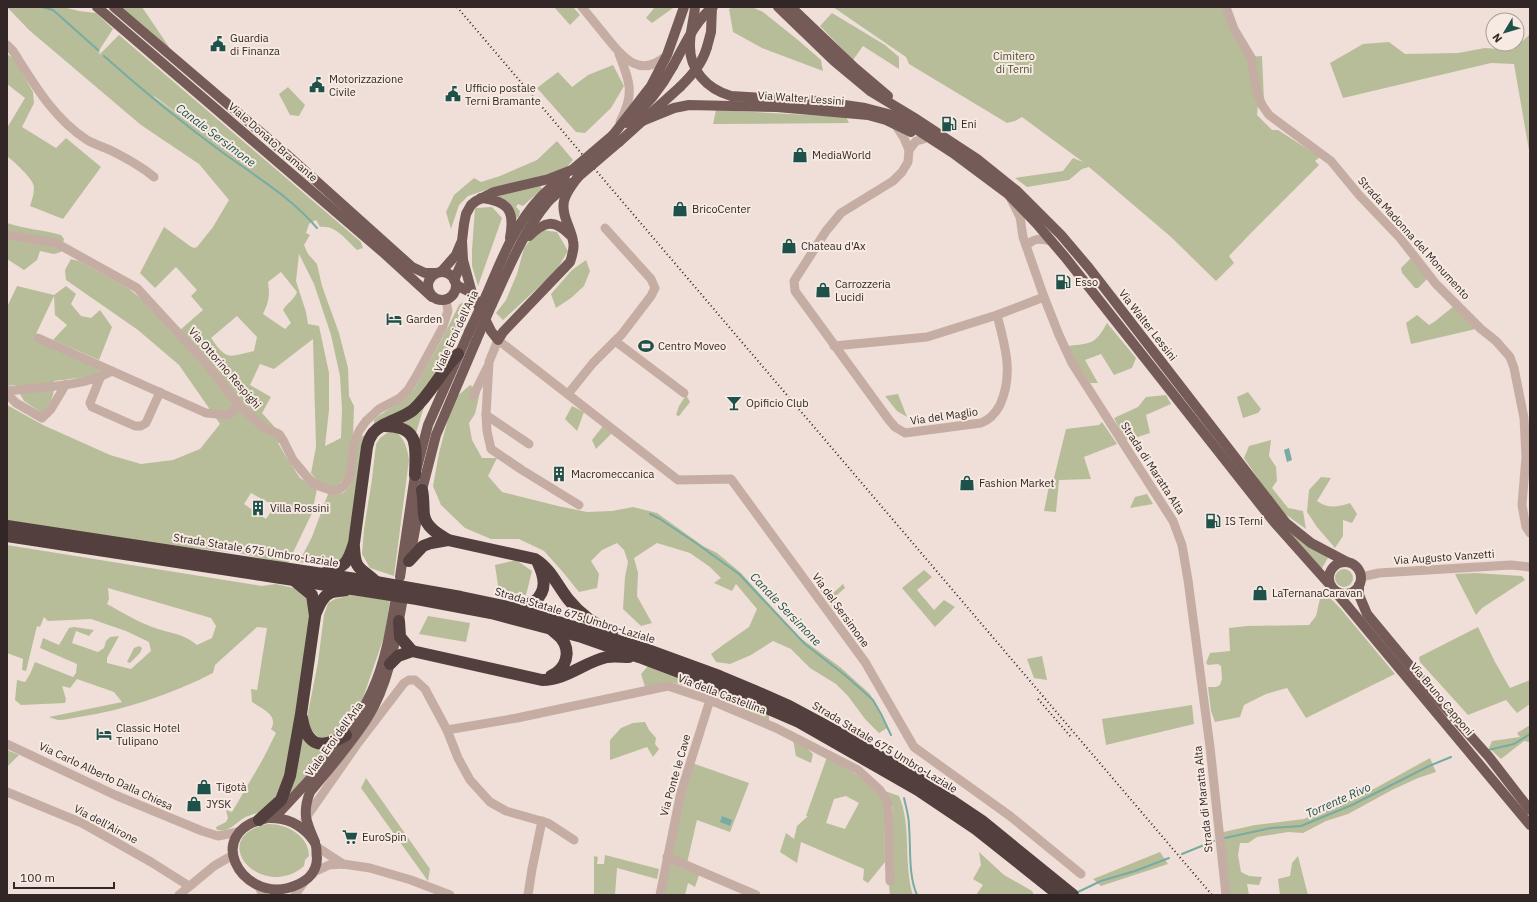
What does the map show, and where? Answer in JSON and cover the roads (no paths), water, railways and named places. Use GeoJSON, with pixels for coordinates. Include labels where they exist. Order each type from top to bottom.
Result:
{"type":"FeatureCollection","features":[{"type":"Feature","properties":{"kind":"highway"},"geometry":{"type":"LineString","coordinates":[[322,574],[336,570],[346,564],[350,555],[354,543],[367,447],[372,434],[383,426],[402,418],[421,402],[449,363],[458,354]]}},
{"type":"Feature","properties":{"kind":"highway"},"geometry":{"type":"LineString","coordinates":[[383,426],[397,426],[405,429],[411,435],[414,442],[415,474]]}},
{"type":"Feature","properties":{"kind":"highway"},"geometry":{"type":"LineString","coordinates":[[390,664],[398,656],[412,651],[542,680],[553,680],[607,657],[642,653],[634,641],[603,628],[582,614],[568,599],[544,564],[536,558],[448,540],[437,534],[426,521],[422,490]]}},
{"type":"Feature","properties":{"kind":"highway","name":"Strada Statale 675 Umbro-Laziale"},"geometry":{"type":"LineString","coordinates":[[7,526],[276,572]]}},
{"type":"Feature","properties":{"kind":"highway","name":"Strada Statale 675 Umbro-Laziale"},"geometry":{"type":"LineString","coordinates":[[7,536],[296,575],[350,588],[491,613],[642,653],[719,676],[789,706],[845,736],[921,780],[982,821],[1073,895]]}},
{"type":"Feature","properties":{"kind":"highway"},"geometry":{"type":"LineString","coordinates":[[409,561],[423,546],[431,542],[448,540]]}},
{"type":"Feature","properties":{"kind":"highway"},"geometry":{"type":"LineString","coordinates":[[354,543],[356,565],[376,582]]}},
{"type":"Feature","properties":{"kind":"highway"},"geometry":{"type":"LineString","coordinates":[[514,608],[535,602],[544,590],[544,576],[536,558]]}},
{"type":"Feature","properties":{"kind":"highway","name":"Strada Statale 675 Umbro-Laziale"},"geometry":{"type":"LineString","coordinates":[[296,575],[322,574],[376,582],[514,608],[642,653],[799,722],[841,745],[918,790],[976,829],[1059,895]]}},
{"type":"Feature","properties":{"kind":"highway"},"geometry":{"type":"LineString","coordinates":[[259,820],[281,800],[286,791],[301,714],[314,616],[312,595],[296,575]]}},
{"type":"Feature","properties":{"kind":"highway"},"geometry":{"type":"LineString","coordinates":[[314,616],[328,594],[350,588]]}},
{"type":"Feature","properties":{"kind":"highway"},"geometry":{"type":"LineString","coordinates":[[399,621],[400,638],[412,651]]}},
{"type":"Feature","properties":{"kind":"highway"},"geometry":{"type":"LineString","coordinates":[[542,680],[553,676],[562,669],[566,662],[567,653],[565,646],[561,639],[550,629]]}},
{"type":"Feature","properties":{"kind":"highway"},"geometry":{"type":"LineString","coordinates":[[301,714],[305,732],[314,742],[328,744],[346,735]]}},
{"type":"Feature","properties":{"kind":"main road","name":"Viale Donato Bramante"},"geometry":{"type":"LineString","coordinates":[[97,7],[385,254],[432,297]]}},
{"type":"Feature","properties":{"kind":"main road","name":"Viale Donato Bramante"},"geometry":{"type":"LineString","coordinates":[[114,7],[285,153],[412,267],[425,273],[449,274],[455,282],[472,293]]}},
{"type":"Feature","properties":{"kind":"main road"},"geometry":{"type":"LineString","coordinates":[[616,139],[634,114],[651,86],[667,55],[684,7]]}},
{"type":"Feature","properties":{"kind":"main road","name":"Via Walter Lessini"},"geometry":{"type":"LineString","coordinates":[[695,7],[690,55],[698,74],[710,87],[731,96],[816,101],[865,108],[896,116],[953,153],[1008,194],[1051,241],[1274,522],[1332,588]]}},
{"type":"Feature","properties":{"kind":"main road"},"geometry":{"type":"LineString","coordinates":[[634,114],[680,87],[698,67],[704,55],[711,32],[712,7]]}},
{"type":"Feature","properties":{"kind":"main road"},"geometry":{"type":"LineString","coordinates":[[616,139],[634,114],[649,102],[661,87],[693,31],[712,7]]}},
{"type":"Feature","properties":{"kind":"main road","name":"Via Walter Lessini"},"geometry":{"type":"LineString","coordinates":[[778,7],[834,61],[870,91],[977,159],[1017,191],[1061,235],[1089,268],[1286,523],[1311,543],[1347,562]]}},
{"type":"Feature","properties":{"kind":"main road","name":"Via Walter Lessini"},"geometry":{"type":"LineString","coordinates":[[791,7],[855,68],[913,117]]}},
{"type":"Feature","properties":{"kind":"main road","name":"Via Walter Lessini"},"geometry":{"type":"LineString","coordinates":[[634,114],[689,105],[777,107],[868,115],[895,124],[953,153]]}},
{"type":"Feature","properties":{"kind":"main road","name":"Viale Eroi dell'Aria"},"geometry":{"type":"LineString","coordinates":[[575,174],[539,199],[527,214],[508,247],[489,300],[476,341],[436,435],[422,490],[409,561],[403,578],[415,474],[428,425],[468,332],[489,300],[532,224],[548,202],[575,174],[616,139]]}},
{"type":"Feature","properties":{"kind":"main road"},"geometry":{"type":"LineString","coordinates":[[575,174],[566,194],[563,210],[574,242],[570,262],[498,340],[491,331],[472,293],[463,260],[462,241],[466,214],[471,206],[494,192],[575,174]]}},
{"type":"Feature","properties":{"kind":"main road"},"geometry":{"type":"LineString","coordinates":[[482,198],[496,199],[503,203],[510,213],[512,224],[508,247]]}},
{"type":"Feature","properties":{"kind":"main road"},"geometry":{"type":"LineString","coordinates":[[523,240],[539,226],[550,223],[562,227],[572,237]]}},
{"type":"Feature","properties":{"kind":"main road"},"geometry":{"type":"LineString","coordinates":[[462,241],[456,255],[429,280],[427,284],[429,293],[432,297],[439,300],[466,296],[471,297],[477,303]]}},
{"type":"Feature","properties":{"kind":"main road"},"geometry":{"type":"LineString","coordinates":[[449,298],[454,293],[455,282],[463,260]]}},
{"type":"Feature","properties":{"kind":"main road"},"geometry":{"type":"LineString","coordinates":[[1342,562],[1347,562],[1357,568],[1360,581],[1356,589],[1348,594],[1338,593],[1332,588],[1329,576],[1333,567],[1342,562]]}},
{"type":"Feature","properties":{"kind":"main road","name":"Via Bruno Capponi"},"geometry":{"type":"LineString","coordinates":[[1360,581],[1359,595],[1367,614],[1435,696],[1489,757],[1530,810]]}},
{"type":"Feature","properties":{"kind":"main road","name":"Via Bruno Capponi"},"geometry":{"type":"LineString","coordinates":[[1332,588],[1530,825]]}},
{"type":"Feature","properties":{"kind":"main road","name":"Viale Eroi dell'Aria"},"geometry":{"type":"LineString","coordinates":[[274,818],[346,735],[368,700],[387,646],[398,603],[399,621],[390,664],[379,695],[368,716],[310,792],[306,804],[305,818]]}},
{"type":"Feature","properties":{"kind":"main road"},"geometry":{"type":"LineString","coordinates":[[305,818],[316,848],[316,866],[304,882],[286,888],[265,888],[258,885],[242,873],[235,862],[233,852],[235,837],[246,825],[259,820],[274,818],[294,822],[302,828],[316,848]]}},
{"type":"Feature","properties":{"kind":"main road"},"geometry":{"type":"LineString","coordinates":[[242,873],[264,881],[279,882],[294,880],[308,870],[316,848]]}},
{"type":"Feature","properties":{"kind":"street"},"geometry":{"type":"LineString","coordinates":[[582,7],[618,52],[627,60],[642,66],[656,63],[667,55]]}},
{"type":"Feature","properties":{"kind":"street","name":"Strada Madonna del Monumento"},"geometry":{"type":"LineString","coordinates":[[1226,7],[1234,29],[1252,59],[1257,93],[1262,105],[1269,115],[1331,161],[1359,195],[1400,238],[1436,284],[1481,329],[1496,341],[1510,357],[1514,368],[1524,418],[1526,457],[1522,505],[1526,527],[1530,534]]}},
{"type":"Feature","properties":{"kind":"street"},"geometry":{"type":"LineString","coordinates":[[7,45],[44,101],[70,126],[88,140],[129,159],[154,177]]}},
{"type":"Feature","properties":{"kind":"street"},"geometry":{"type":"LineString","coordinates":[[618,52],[629,80],[634,114]]}},
{"type":"Feature","properties":{"kind":"street"},"geometry":{"type":"LineString","coordinates":[[895,124],[904,138],[909,150],[916,141],[924,139]]}},
{"type":"Feature","properties":{"kind":"street","name":"Via del Maglio"},"geometry":{"type":"LineString","coordinates":[[909,150],[908,162],[902,172],[893,181],[840,213],[826,231],[794,281],[795,292],[889,420],[895,427],[905,433],[980,423],[990,419],[997,411],[1007,385],[1008,377],[1006,350],[997,315]]}},
{"type":"Feature","properties":{"kind":"street","name":"Strada di Maratta Alta"},"geometry":{"type":"LineString","coordinates":[[1008,194],[1020,217],[1024,241],[1058,335],[1072,362],[1173,521],[1182,545],[1210,747],[1226,895]]}},
{"type":"Feature","properties":{"kind":"street"},"geometry":{"type":"LineString","coordinates":[[1051,241],[1041,238],[1024,241],[1028,228],[1036,223],[1043,225],[1061,235]]}},
{"type":"Feature","properties":{"kind":"street"},"geometry":{"type":"LineString","coordinates":[[568,394],[593,363],[622,334],[651,296],[655,288],[651,279],[605,228]]}},
{"type":"Feature","properties":{"kind":"street","name":"Via Ottorino Respighi"},"geometry":{"type":"LineString","coordinates":[[7,235],[56,243],[137,288],[205,362],[239,405],[263,427],[279,434],[293,460],[308,478],[316,485],[333,491],[344,486],[348,480],[354,444],[359,431],[379,410],[408,390],[442,329],[448,311],[449,298]]}},
{"type":"Feature","properties":{"kind":"street"},"geometry":{"type":"LineString","coordinates":[[834,346],[927,337],[997,315],[1044,297]]}},
{"type":"Feature","properties":{"kind":"street"},"geometry":{"type":"LineString","coordinates":[[38,338],[206,413],[229,415],[239,405]]}},
{"type":"Feature","properties":{"kind":"street"},"geometry":{"type":"LineString","coordinates":[[473,396],[498,340]]}},
{"type":"Feature","properties":{"kind":"street","name":"Via del Sersimone"},"geometry":{"type":"LineString","coordinates":[[498,340],[678,480],[731,479],[865,662],[914,746],[1010,816],[1081,874]]}},
{"type":"Feature","properties":{"kind":"street"},"geometry":{"type":"LineString","coordinates":[[615,342],[684,393]]}},
{"type":"Feature","properties":{"kind":"street"},"geometry":{"type":"LineString","coordinates":[[489,363],[486,415],[487,431],[491,449],[579,505]]}},
{"type":"Feature","properties":{"kind":"street"},"geometry":{"type":"LineString","coordinates":[[7,392],[100,378],[112,371]]}},
{"type":"Feature","properties":{"kind":"street"},"geometry":{"type":"LineString","coordinates":[[100,378],[90,403],[92,407],[135,426],[141,426],[146,423],[160,392]]}},
{"type":"Feature","properties":{"kind":"street"},"geometry":{"type":"LineString","coordinates":[[7,392],[16,403],[42,418],[51,410],[66,384]]}},
{"type":"Feature","properties":{"kind":"street"},"geometry":{"type":"LineString","coordinates":[[486,415],[529,444]]}},
{"type":"Feature","properties":{"kind":"street","name":"Via Augusto Vanzetti"},"geometry":{"type":"LineString","coordinates":[[1360,581],[1379,573],[1503,565],[1530,567]]}},
{"type":"Feature","properties":{"kind":"street"},"geometry":{"type":"LineString","coordinates":[[305,818],[353,750],[404,683],[409,680],[415,680],[424,689],[447,730],[458,758],[470,780],[490,802],[506,811],[548,823],[574,840]]}},
{"type":"Feature","properties":{"kind":"street","name":"Via della Castellina"},"geometry":{"type":"LineString","coordinates":[[447,730],[517,718],[668,686],[710,700],[776,728],[858,770],[880,790],[888,803],[890,882]]}},
{"type":"Feature","properties":{"kind":"street","name":"Via Ponte le Cave"},"geometry":{"type":"LineString","coordinates":[[660,895],[680,792],[710,700]]}},
{"type":"Feature","properties":{"kind":"street","name":"Via Carlo Alberto Dalla Chiesa"},"geometry":{"type":"LineString","coordinates":[[7,744],[115,795],[171,819],[218,836],[233,852]]}},
{"type":"Feature","properties":{"kind":"street","name":"Via dell'Airone"},"geometry":{"type":"LineString","coordinates":[[7,792],[82,823],[189,886]]}},
{"type":"Feature","properties":{"kind":"street"},"geometry":{"type":"LineString","coordinates":[[528,895],[542,821]]}},
{"type":"Feature","properties":{"kind":"street"},"geometry":{"type":"LineString","coordinates":[[218,836],[238,832]]}},
{"type":"Feature","properties":{"kind":"street"},"geometry":{"type":"LineString","coordinates":[[316,848],[343,864]]}},
{"type":"Feature","properties":{"kind":"street"},"geometry":{"type":"LineString","coordinates":[[179,895],[233,852]]}},
{"type":"Feature","properties":{"kind":"street"},"geometry":{"type":"LineString","coordinates":[[667,857],[756,895]]}},
{"type":"Feature","properties":{"kind":"street"},"geometry":{"type":"LineString","coordinates":[[312,873],[329,865],[343,864],[370,868],[395,874],[450,895]]}},
{"type":"Feature","properties":{"kind":"street"},"geometry":{"type":"LineString","coordinates":[[296,895],[304,882]]}},
{"type":"Feature","properties":{"kind":"street"},"geometry":{"type":"LineString","coordinates":[[258,885],[263,895]]}},
{"type":"Feature","properties":{"kind":"water"},"geometry":{"type":"Polygon","coordinates":[[[1289,448],[1292,460],[1287,462],[1284,450],[1289,448]]]}},
{"type":"Feature","properties":{"kind":"water"},"geometry":{"type":"Polygon","coordinates":[[[722,816],[732,820],[730,826],[720,822],[722,816]]]}},
{"type":"Feature","properties":{"kind":"waterway","name":"Canale Sersimone"},"geometry":{"type":"LineString","coordinates":[[42,7],[53,10],[98,50]]}},
{"type":"Feature","properties":{"kind":"waterway","name":"Canale Sersimone"},"geometry":{"type":"LineString","coordinates":[[104,56],[192,129],[296,206],[317,228]]}},
{"type":"Feature","properties":{"kind":"waterway","name":"Canale Sersimone"},"geometry":{"type":"LineString","coordinates":[[650,514],[696,543],[739,574],[805,644],[846,676],[873,700],[891,735]]}},
{"type":"Feature","properties":{"kind":"waterway","name":"Torrente Rivo"},"geometry":{"type":"LineString","coordinates":[[1488,750],[1514,744],[1530,734]]}},
{"type":"Feature","properties":{"kind":"waterway","name":"Torrente Rivo"},"geometry":{"type":"LineString","coordinates":[[1225,838],[1271,828],[1301,826],[1352,805],[1429,766],[1451,757]]}},
{"type":"Feature","properties":{"kind":"waterway","name":"Canale Sersimone"},"geometry":{"type":"LineString","coordinates":[[904,798],[909,822],[912,879],[917,895]]}},
{"type":"Feature","properties":{"kind":"waterway","name":"Torrente Rivo"},"geometry":{"type":"LineString","coordinates":[[1182,854],[1214,841]]}},
{"type":"Feature","properties":{"kind":"waterway","name":"Torrente Rivo"},"geometry":{"type":"LineString","coordinates":[[1078,892],[1101,881],[1135,871],[1169,858]]}},
{"type":"Feature","properties":{"kind":"railway"},"geometry":{"type":"LineString","coordinates":[[457,7],[1212,895]]}},
{"type":"Feature","properties":{"kind":"railway"},"geometry":{"type":"LineString","coordinates":[[1038,699],[1071,737]]}},
{"type":"Feature","properties":{"kind":"place","name":"Guardia di Finanza"},"geometry":{"type":"Point","coordinates":[218,44]}},
{"type":"Feature","properties":{"kind":"place","name":"Motorizzazione Civile"},"geometry":{"type":"Point","coordinates":[317,85]}},
{"type":"Feature","properties":{"kind":"place","name":"Ufficio postale Terni Bramante"},"geometry":{"type":"Point","coordinates":[453,94]}},
{"type":"Feature","properties":{"kind":"place","name":"Eni"},"geometry":{"type":"Point","coordinates":[949,124]}},
{"type":"Feature","properties":{"kind":"place","name":"MediaWorld"},"geometry":{"type":"Point","coordinates":[800,155]}},
{"type":"Feature","properties":{"kind":"place","name":"BricoCenter"},"geometry":{"type":"Point","coordinates":[680,209]}},
{"type":"Feature","properties":{"kind":"place","name":"Chateau d'Ax"},"geometry":{"type":"Point","coordinates":[789,246]}},
{"type":"Feature","properties":{"kind":"place","name":"Esso"},"geometry":{"type":"Point","coordinates":[1063,282]}},
{"type":"Feature","properties":{"kind":"place","name":"Carrozzeria Lucidi"},"geometry":{"type":"Point","coordinates":[823,290]}},
{"type":"Feature","properties":{"kind":"place","name":"Garden"},"geometry":{"type":"Point","coordinates":[394,319]}},
{"type":"Feature","properties":{"kind":"place","name":"Centro Moveo"},"geometry":{"type":"Point","coordinates":[646,346]}},
{"type":"Feature","properties":{"kind":"place","name":"Opificio Club"},"geometry":{"type":"Point","coordinates":[734,403]}},
{"type":"Feature","properties":{"kind":"place","name":"Macromeccanica"},"geometry":{"type":"Point","coordinates":[559,474]}},
{"type":"Feature","properties":{"kind":"place","name":"Fashion Market"},"geometry":{"type":"Point","coordinates":[967,483]}},
{"type":"Feature","properties":{"kind":"place","name":"Villa Rossini"},"geometry":{"type":"Point","coordinates":[258,508]}},
{"type":"Feature","properties":{"kind":"place","name":"IS Terni"},"geometry":{"type":"Point","coordinates":[1213,521]}},
{"type":"Feature","properties":{"kind":"place","name":"LaTernanaCaravan"},"geometry":{"type":"Point","coordinates":[1260,593]}},
{"type":"Feature","properties":{"kind":"place","name":"Classic Hotel Tulipano"},"geometry":{"type":"Point","coordinates":[104,734]}},
{"type":"Feature","properties":{"kind":"place","name":"Tigotà"},"geometry":{"type":"Point","coordinates":[204,787]}},
{"type":"Feature","properties":{"kind":"place","name":"JYSK"},"geometry":{"type":"Point","coordinates":[194,804]}},
{"type":"Feature","properties":{"kind":"place","name":"EuroSpin"},"geometry":{"type":"Point","coordinates":[350,837]}},
{"type":"Feature","properties":{"kind":"park label","name":"Cimitero di Terni"},"geometry":{"type":"Point","coordinates":[1014,62]}}]}
